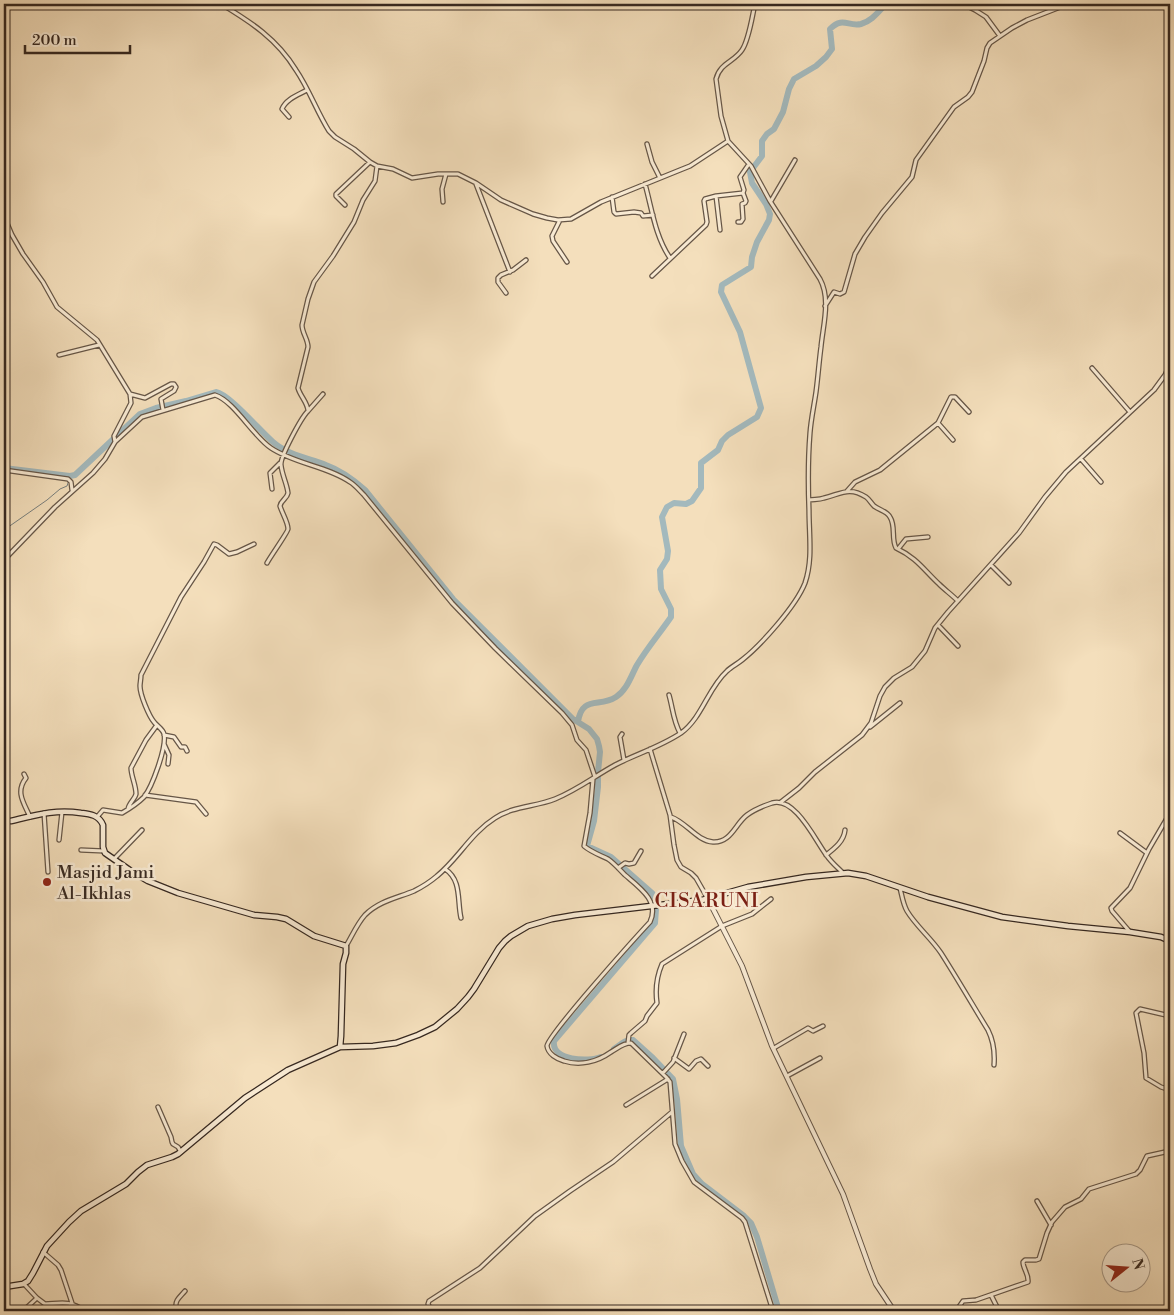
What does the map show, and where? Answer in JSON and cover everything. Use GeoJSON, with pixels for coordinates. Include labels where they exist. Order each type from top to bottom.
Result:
{"type":"FeatureCollection","features":[{"type":"Feature","properties":{"kind":"main road"},"geometry":{"type":"LineString","coordinates":[[6,819],[11,821],[44,813],[62,811],[89,814],[97,817],[103,825],[104,851],[152,884],[254,915],[286,919],[314,936],[346,946],[340,1047]]}},
{"type":"Feature","properties":{"kind":"main road"},"geometry":{"type":"LineString","coordinates":[[4,1287],[23,1284],[31,1278],[47,1246],[81,1211],[126,1184],[144,1167],[181,1152],[220,1118],[281,1074],[340,1047],[396,1043],[418,1035],[439,1024],[468,997],[505,941],[528,926],[574,915],[708,899],[748,887],[842,872],[866,876],[928,898],[1002,917],[1130,932],[1161,937],[1170,941]]}},
{"type":"Feature","properties":{"kind":"street"},"geometry":{"type":"LineString","coordinates":[[221,4],[249,20],[266,34],[292,64],[332,135],[370,162],[377,166],[393,169],[412,178],[429,174],[458,174],[476,183],[496,197],[547,218],[570,219],[612,197],[690,166],[728,141]]}},
{"type":"Feature","properties":{"kind":"street"},"geometry":{"type":"LineString","coordinates":[[346,946],[362,919],[371,910],[388,900],[416,890],[426,884],[445,869],[483,826],[498,816],[510,810],[558,798],[624,760],[680,733],[689,726],[719,680],[758,646],[792,606],[805,584],[810,565],[811,419],[816,395],[825,317],[825,293],[822,283],[770,202],[755,172],[728,141],[721,116],[716,79],[722,67],[739,54],[747,40],[755,4]]}},
{"type":"Feature","properties":{"kind":"street"},"geometry":{"type":"LineString","coordinates":[[963,4],[976,10],[986,18],[1000,36]]}},
{"type":"Feature","properties":{"kind":"street"},"geometry":{"type":"LineString","coordinates":[[825,306],[834,292],[840,294],[844,292],[858,248],[882,213],[912,177],[916,160],[954,106],[970,95],[984,61],[986,48],[990,42],[1012,28],[1047,12],[1063,6],[1077,4]]}},
{"type":"Feature","properties":{"kind":"street"},"geometry":{"type":"LineString","coordinates":[[289,117],[282,109],[285,104],[307,90]]}},
{"type":"Feature","properties":{"kind":"street"},"geometry":{"type":"LineString","coordinates":[[647,144],[652,162],[660,178]]}},
{"type":"Feature","properties":{"kind":"street"},"geometry":{"type":"LineString","coordinates":[[770,202],[795,160]]}},
{"type":"Feature","properties":{"kind":"street"},"geometry":{"type":"LineString","coordinates":[[345,205],[336,194],[370,162]]}},
{"type":"Feature","properties":{"kind":"street"},"geometry":{"type":"LineString","coordinates":[[738,222],[741,222],[743,219],[742,204],[746,201],[740,177],[750,165]]}},
{"type":"Feature","properties":{"kind":"street"},"geometry":{"type":"LineString","coordinates":[[308,411],[298,388],[308,347],[302,324],[308,300],[316,279],[354,222],[363,200],[375,181],[377,166]]}},
{"type":"Feature","properties":{"kind":"street"},"geometry":{"type":"LineString","coordinates":[[443,202],[442,188],[446,174]]}},
{"type":"Feature","properties":{"kind":"street"},"geometry":{"type":"LineString","coordinates":[[476,183],[510,272]]}},
{"type":"Feature","properties":{"kind":"street"},"geometry":{"type":"LineString","coordinates":[[645,184],[661,240],[670,258]]}},
{"type":"Feature","properties":{"kind":"street"},"geometry":{"type":"LineString","coordinates":[[652,276],[706,226],[704,200],[706,198],[743,193]]}},
{"type":"Feature","properties":{"kind":"street"},"geometry":{"type":"LineString","coordinates":[[716,196],[720,230]]}},
{"type":"Feature","properties":{"kind":"street"},"geometry":{"type":"LineString","coordinates":[[612,197],[616,214],[641,212],[643,216],[653,215]]}},
{"type":"Feature","properties":{"kind":"street"},"geometry":{"type":"LineString","coordinates":[[4,216],[23,254],[43,282],[57,307],[94,336],[130,394],[131,403],[122,418],[105,459],[93,474],[37,524],[4,560]]}},
{"type":"Feature","properties":{"kind":"street"},"geometry":{"type":"LineString","coordinates":[[560,220],[552,236],[553,241],[567,262]]}},
{"type":"Feature","properties":{"kind":"street"},"geometry":{"type":"LineString","coordinates":[[506,293],[497,280],[501,275],[510,272],[526,260]]}},
{"type":"Feature","properties":{"kind":"street"},"geometry":{"type":"LineString","coordinates":[[59,355],[100,345]]}},
{"type":"Feature","properties":{"kind":"street"},"geometry":{"type":"LineString","coordinates":[[781,802],[862,735],[871,723],[885,686],[912,667],[925,651],[938,625],[1019,533],[1054,485],[1154,390],[1170,367]]}},
{"type":"Feature","properties":{"kind":"street"},"geometry":{"type":"LineString","coordinates":[[1092,368],[1130,412]]}},
{"type":"Feature","properties":{"kind":"street"},"geometry":{"type":"LineString","coordinates":[[130,394],[145,398],[174,384],[176,390],[160,400],[162,408]]}},
{"type":"Feature","properties":{"kind":"street"},"geometry":{"type":"LineString","coordinates":[[272,489],[270,473],[281,463],[301,420],[324,394]]}},
{"type":"Feature","properties":{"kind":"street"},"geometry":{"type":"LineString","coordinates":[[114,440],[140,418],[162,408],[212,395],[218,396],[226,401],[266,443],[284,455],[339,476],[357,488],[452,603],[572,725],[577,740],[586,750],[595,777],[584,846],[621,866],[655,905],[650,922],[562,1023],[547,1044],[548,1048],[552,1056],[564,1061],[593,1062],[628,1042],[635,1045],[665,1071],[670,1082],[676,1149],[689,1176],[698,1186],[745,1222],[774,1311]]}},
{"type":"Feature","properties":{"kind":"street"},"geometry":{"type":"LineString","coordinates":[[809,500],[822,499],[847,491],[855,482],[883,468],[938,423],[952,396],[970,412]]}},
{"type":"Feature","properties":{"kind":"street"},"geometry":{"type":"LineString","coordinates":[[938,423],[953,440]]}},
{"type":"Feature","properties":{"kind":"street"},"geometry":{"type":"LineString","coordinates":[[1081,459],[1101,482]]}},
{"type":"Feature","properties":{"kind":"street"},"geometry":{"type":"LineString","coordinates":[[267,563],[278,544],[287,534],[288,529],[280,506],[288,493],[281,463]]}},
{"type":"Feature","properties":{"kind":"street"},"geometry":{"type":"LineString","coordinates":[[4,470],[68,479],[72,491]]}},
{"type":"Feature","properties":{"kind":"street"},"geometry":{"type":"LineString","coordinates":[[847,491],[867,498],[874,506],[888,514],[892,522],[894,545],[917,561],[958,601]]}},
{"type":"Feature","properties":{"kind":"street"},"geometry":{"type":"LineString","coordinates":[[898,549],[906,539],[928,537]]}},
{"type":"Feature","properties":{"kind":"street"},"geometry":{"type":"LineString","coordinates":[[187,751],[174,736],[164,734],[152,719],[141,693],[141,675],[173,611],[214,545],[217,545],[229,554],[254,544]]}},
{"type":"Feature","properties":{"kind":"street"},"geometry":{"type":"LineString","coordinates":[[991,565],[1008,583]]}},
{"type":"Feature","properties":{"kind":"street"},"geometry":{"type":"LineString","coordinates":[[938,625],[958,646]]}},
{"type":"Feature","properties":{"kind":"street"},"geometry":{"type":"LineString","coordinates":[[669,695],[673,717],[680,733]]}},
{"type":"Feature","properties":{"kind":"street"},"geometry":{"type":"LineString","coordinates":[[867,729],[900,702]]}},
{"type":"Feature","properties":{"kind":"street"},"geometry":{"type":"LineString","coordinates":[[128,809],[136,793],[131,768],[146,740],[157,725]]}},
{"type":"Feature","properties":{"kind":"street"},"geometry":{"type":"LineString","coordinates":[[97,817],[103,810],[120,813],[139,802],[146,795],[162,755],[164,734]]}},
{"type":"Feature","properties":{"kind":"street"},"geometry":{"type":"LineString","coordinates":[[622,734],[624,760]]}},
{"type":"Feature","properties":{"kind":"street"},"geometry":{"type":"LineString","coordinates":[[163,743],[169,755],[168,764]]}},
{"type":"Feature","properties":{"kind":"street"},"geometry":{"type":"LineString","coordinates":[[650,749],[671,817],[677,860],[681,867],[696,878],[742,966],[774,1048],[843,1194],[876,1284],[894,1311]]}},
{"type":"Feature","properties":{"kind":"street"},"geometry":{"type":"LineString","coordinates":[[24,774],[26,778],[21,785],[20,794],[30,817]]}},
{"type":"Feature","properties":{"kind":"street"},"geometry":{"type":"LineString","coordinates":[[146,795],[196,802],[206,814]]}},
{"type":"Feature","properties":{"kind":"street"},"geometry":{"type":"LineString","coordinates":[[671,817],[678,819],[695,834],[707,841],[715,842],[729,837],[747,815],[759,807],[774,802],[781,802],[793,809],[806,824],[826,855],[842,872]]}},
{"type":"Feature","properties":{"kind":"street"},"geometry":{"type":"LineString","coordinates":[[59,840],[62,811]]}},
{"type":"Feature","properties":{"kind":"street"},"geometry":{"type":"LineString","coordinates":[[44,813],[48,872]]}},
{"type":"Feature","properties":{"kind":"street"},"geometry":{"type":"LineString","coordinates":[[1130,932],[1111,908],[1130,888],[1170,813]]}},
{"type":"Feature","properties":{"kind":"street"},"geometry":{"type":"LineString","coordinates":[[6,819],[6,838]]}},
{"type":"Feature","properties":{"kind":"street"},"geometry":{"type":"LineString","coordinates":[[114,858],[142,830]]}},
{"type":"Feature","properties":{"kind":"street"},"geometry":{"type":"LineString","coordinates":[[826,855],[839,845],[846,833],[845,830]]}},
{"type":"Feature","properties":{"kind":"street"},"geometry":{"type":"LineString","coordinates":[[1120,833],[1147,853]]}},
{"type":"Feature","properties":{"kind":"street"},"geometry":{"type":"LineString","coordinates":[[81,850],[104,851]]}},
{"type":"Feature","properties":{"kind":"street"},"geometry":{"type":"LineString","coordinates":[[621,866],[634,863],[641,851]]}},
{"type":"Feature","properties":{"kind":"street"},"geometry":{"type":"LineString","coordinates":[[445,869],[449,871],[457,885],[461,918]]}},
{"type":"Feature","properties":{"kind":"street"},"geometry":{"type":"LineString","coordinates":[[900,888],[906,910],[940,952],[988,1030],[993,1041],[994,1065]]}},
{"type":"Feature","properties":{"kind":"street"},"geometry":{"type":"LineString","coordinates":[[628,1042],[629,1036],[645,1021],[656,1006],[656,984],[662,964],[722,926],[752,914],[771,898]]}},
{"type":"Feature","properties":{"kind":"street"},"geometry":{"type":"LineString","coordinates":[[1170,1016],[1140,1009],[1136,1014],[1144,1053],[1146,1078],[1170,1090]]}},
{"type":"Feature","properties":{"kind":"street"},"geometry":{"type":"LineString","coordinates":[[774,1048],[808,1028],[813,1032],[823,1026]]}},
{"type":"Feature","properties":{"kind":"street"},"geometry":{"type":"LineString","coordinates":[[665,1071],[674,1058],[684,1034]]}},
{"type":"Feature","properties":{"kind":"street"},"geometry":{"type":"LineString","coordinates":[[674,1058],[689,1069],[696,1061],[702,1059],[708,1066]]}},
{"type":"Feature","properties":{"kind":"street"},"geometry":{"type":"LineString","coordinates":[[787,1076],[820,1058]]}},
{"type":"Feature","properties":{"kind":"street"},"geometry":{"type":"LineString","coordinates":[[626,1105],[668,1079]]}},
{"type":"Feature","properties":{"kind":"street"},"geometry":{"type":"LineString","coordinates":[[158,1107],[173,1144],[178,1146],[181,1152]]}},
{"type":"Feature","properties":{"kind":"street"},"geometry":{"type":"LineString","coordinates":[[432,1311],[428,1304],[429,1301],[480,1268],[535,1216],[613,1162],[672,1111]]}},
{"type":"Feature","properties":{"kind":"street"},"geometry":{"type":"LineString","coordinates":[[956,1311],[963,1301],[974,1300],[1028,1282],[1028,1275],[1023,1262],[1039,1258],[1051,1225],[1062,1209],[1081,1199],[1089,1189],[1133,1175],[1140,1170],[1147,1156],[1165,1152],[1170,1148]]}},
{"type":"Feature","properties":{"kind":"street"},"geometry":{"type":"LineString","coordinates":[[1037,1201],[1051,1225]]}},
{"type":"Feature","properties":{"kind":"street"},"geometry":{"type":"LineString","coordinates":[[43,1252],[62,1270],[72,1304]]}},
{"type":"Feature","properties":{"kind":"street"},"geometry":{"type":"LineString","coordinates":[[23,1284],[45,1304],[64,1302],[76,1304],[85,1311]]}},
{"type":"Feature","properties":{"kind":"street"},"geometry":{"type":"LineString","coordinates":[[172,1311],[176,1307],[175,1303],[177,1300],[185,1292]]}},
{"type":"Feature","properties":{"kind":"street"},"geometry":{"type":"LineString","coordinates":[[991,1295],[999,1311]]}},
{"type":"Feature","properties":{"kind":"street"},"geometry":{"type":"LineString","coordinates":[[23,1311],[37,1298]]}},
{"type":"Feature","properties":{"kind":"street"},"geometry":{"type":"LineString","coordinates":[[45,1304],[46,1311]]}},
{"type":"Feature","properties":{"kind":"waterway"},"geometry":{"type":"LineString","coordinates":[[578,722],[583,708],[587,705],[610,700],[623,691],[637,665],[671,617],[671,609],[661,589],[660,570],[667,559],[668,551],[662,517],[667,507],[674,503],[686,504],[692,501],[701,488],[701,463],[718,450],[722,441],[728,435],[757,417],[761,408],[740,332],[721,292],[722,285],[751,267],[757,242],[769,220],[770,214],[766,204],[752,183],[750,172],[762,156],[762,141],[774,129],[783,112],[789,89],[794,79],[816,66],[832,49],[830,29],[842,22],[856,25],[865,23],[875,16],[886,4]]}},
{"type":"Feature","properties":{"kind":"waterway"},"geometry":{"type":"LineString","coordinates":[[4,468],[75,475],[140,414],[216,392],[229,399],[279,446],[336,470],[352,479],[365,490],[453,599],[573,719],[589,729],[597,739],[600,752],[598,787],[594,821],[587,846],[611,857],[652,893],[656,899],[655,923],[554,1041],[558,1053],[564,1056],[580,1059],[601,1057]]}},
{"type":"Feature","properties":{"kind":"waterway"},"geometry":{"type":"LineString","coordinates":[[4,530],[60,489],[67,486],[68,483]]}},
{"type":"Feature","properties":{"kind":"waterway"},"geometry":{"type":"LineString","coordinates":[[614,1049],[625,1041],[633,1040],[673,1079],[677,1099],[681,1146],[693,1174],[702,1184],[751,1223],[779,1311]]}},
{"type":"Feature","properties":{"kind":"place","name":"Masjid Jami Al-Ikhlas"},"geometry":{"type":"Point","coordinates":[47,882]}},
{"type":"Feature","properties":{"kind":"district","name":"CISARUNI"},"geometry":{"type":"Point","coordinates":[707,900]}}]}
